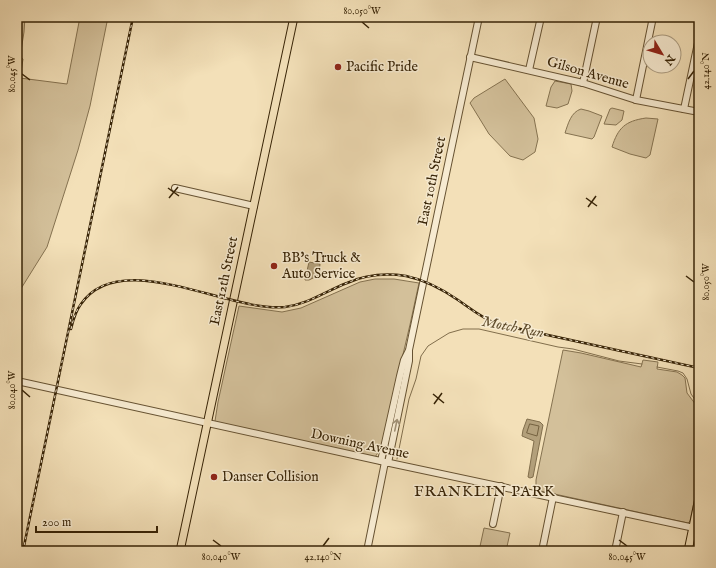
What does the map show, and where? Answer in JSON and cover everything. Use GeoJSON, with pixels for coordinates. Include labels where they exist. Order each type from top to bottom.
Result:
{"type":"FeatureCollection","features":[{"type":"Feature","properties":{"kind":"main road","name":"East 12th Street"},"geometry":{"type":"LineString","coordinates":[[180,551],[294,17]]}},
{"type":"Feature","properties":{"kind":"main road"},"geometry":{"type":"LineString","coordinates":[[688,551],[696,528],[699,498]]}},
{"type":"Feature","properties":{"kind":"street","name":"East 10th Street"},"geometry":{"type":"LineString","coordinates":[[367,551],[400,376],[404,360],[409,350],[478,17]]}},
{"type":"Feature","properties":{"kind":"street"},"geometry":{"type":"LineString","coordinates":[[530,70],[540,17]]}},
{"type":"Feature","properties":{"kind":"street"},"geometry":{"type":"LineString","coordinates":[[583,83],[597,17]]}},
{"type":"Feature","properties":{"kind":"street"},"geometry":{"type":"LineString","coordinates":[[636,100],[653,17]]}},
{"type":"Feature","properties":{"kind":"street"},"geometry":{"type":"LineString","coordinates":[[684,109],[699,38]]}},
{"type":"Feature","properties":{"kind":"street","name":"Gilson Avenue"},"geometry":{"type":"LineString","coordinates":[[470,57],[583,83],[636,100],[699,112]]}},
{"type":"Feature","properties":{"kind":"street"},"geometry":{"type":"LineString","coordinates":[[175,188],[254,206]]}},
{"type":"Feature","properties":{"kind":"street","name":"Downing Avenue"},"geometry":{"type":"LineString","coordinates":[[17,381],[385,462],[696,528]]}},
{"type":"Feature","properties":{"kind":"street"},"geometry":{"type":"LineString","coordinates":[[493,524],[500,486]]}},
{"type":"Feature","properties":{"kind":"street"},"geometry":{"type":"LineString","coordinates":[[542,551],[553,497]]}},
{"type":"Feature","properties":{"kind":"street"},"geometry":{"type":"LineString","coordinates":[[615,551],[624,512]]}},
{"type":"Feature","properties":{"kind":"shaded area"},"geometry":{"type":"Polygon","coordinates":[[[17,17],[25,17],[20,57],[23,59],[20,78],[67,84],[80,17],[108,17],[90,106],[78,150],[47,247],[17,295],[17,17]]]}},
{"type":"Feature","properties":{"kind":"shaded area"},"geometry":{"type":"Polygon","coordinates":[[[505,79],[534,118],[538,139],[535,152],[523,160],[510,156],[489,134],[470,103],[474,98],[505,79]]]}},
{"type":"Feature","properties":{"kind":"shaded area"},"geometry":{"type":"Polygon","coordinates":[[[555,81],[571,84],[572,91],[568,104],[557,108],[546,106],[551,87],[555,81]]]}},
{"type":"Feature","properties":{"kind":"shaded area"},"geometry":{"type":"Polygon","coordinates":[[[612,108],[624,111],[622,120],[616,125],[604,124],[610,109],[612,108]]]}},
{"type":"Feature","properties":{"kind":"shaded area"},"geometry":{"type":"Polygon","coordinates":[[[581,109],[602,116],[592,139],[565,133],[572,116],[581,109]]]}},
{"type":"Feature","properties":{"kind":"shaded area"},"geometry":{"type":"Polygon","coordinates":[[[646,118],[658,119],[650,155],[646,158],[612,147],[614,140],[623,126],[633,121],[646,118]]]}},
{"type":"Feature","properties":{"kind":"shaded area"},"geometry":{"type":"Polygon","coordinates":[[[375,279],[394,279],[419,283],[382,447],[375,457],[217,423],[215,421],[239,306],[282,312],[301,308],[360,282],[375,279]]]}},
{"type":"Feature","properties":{"kind":"shaded area"},"geometry":{"type":"Polygon","coordinates":[[[563,350],[641,367],[643,360],[658,362],[657,369],[677,372],[685,378],[687,393],[699,409],[699,478],[690,521],[688,523],[536,490],[536,480],[563,350]]]}},
{"type":"Feature","properties":{"kind":"shaded area"},"geometry":{"type":"Polygon","coordinates":[[[484,528],[510,533],[506,551],[479,551],[484,528]]]}},
{"type":"Feature","properties":{"kind":"water"},"geometry":{"type":"Polygon","coordinates":[[[309,262],[320,264],[319,275],[309,280],[305,280],[309,262]]]}},
{"type":"Feature","properties":{"kind":"water"},"geometry":{"type":"Polygon","coordinates":[[[527,419],[540,422],[543,425],[533,477],[530,478],[528,477],[534,441],[522,436],[527,419]]]}},
{"type":"Feature","properties":{"kind":"waterway","name":"Motch Run"},"geometry":{"type":"LineString","coordinates":[[397,459],[409,399],[416,379],[421,356],[428,346],[449,333],[463,329],[479,329],[573,349],[619,361],[642,364]]}},
{"type":"Feature","properties":{"kind":"waterway","name":"Motch Run"},"geometry":{"type":"LineString","coordinates":[[657,367],[683,373],[687,379],[691,394],[699,405]]}},
{"type":"Feature","properties":{"kind":"railway"},"geometry":{"type":"LineString","coordinates":[[23,551],[133,17]]}},
{"type":"Feature","properties":{"kind":"railway"},"geometry":{"type":"LineString","coordinates":[[71,329],[73,320],[81,304],[99,288],[122,281],[148,281],[177,286],[235,301],[262,306],[285,307],[309,300],[339,286],[361,278],[376,275],[398,275],[406,276],[433,285],[481,316],[497,324],[699,368]]}},
{"type":"Feature","properties":{"kind":"place","name":"Pacific Pride"},"geometry":{"type":"Point","coordinates":[338,67]}},
{"type":"Feature","properties":{"kind":"place","name":"BB's Truck & Auto Service"},"geometry":{"type":"Point","coordinates":[274,266]}},
{"type":"Feature","properties":{"kind":"place","name":"Danser Collision"},"geometry":{"type":"Point","coordinates":[214,477]}},
{"type":"Feature","properties":{"kind":"district","name":"FRANKLIN PARK"},"geometry":{"type":"Point","coordinates":[485,491]}}]}
